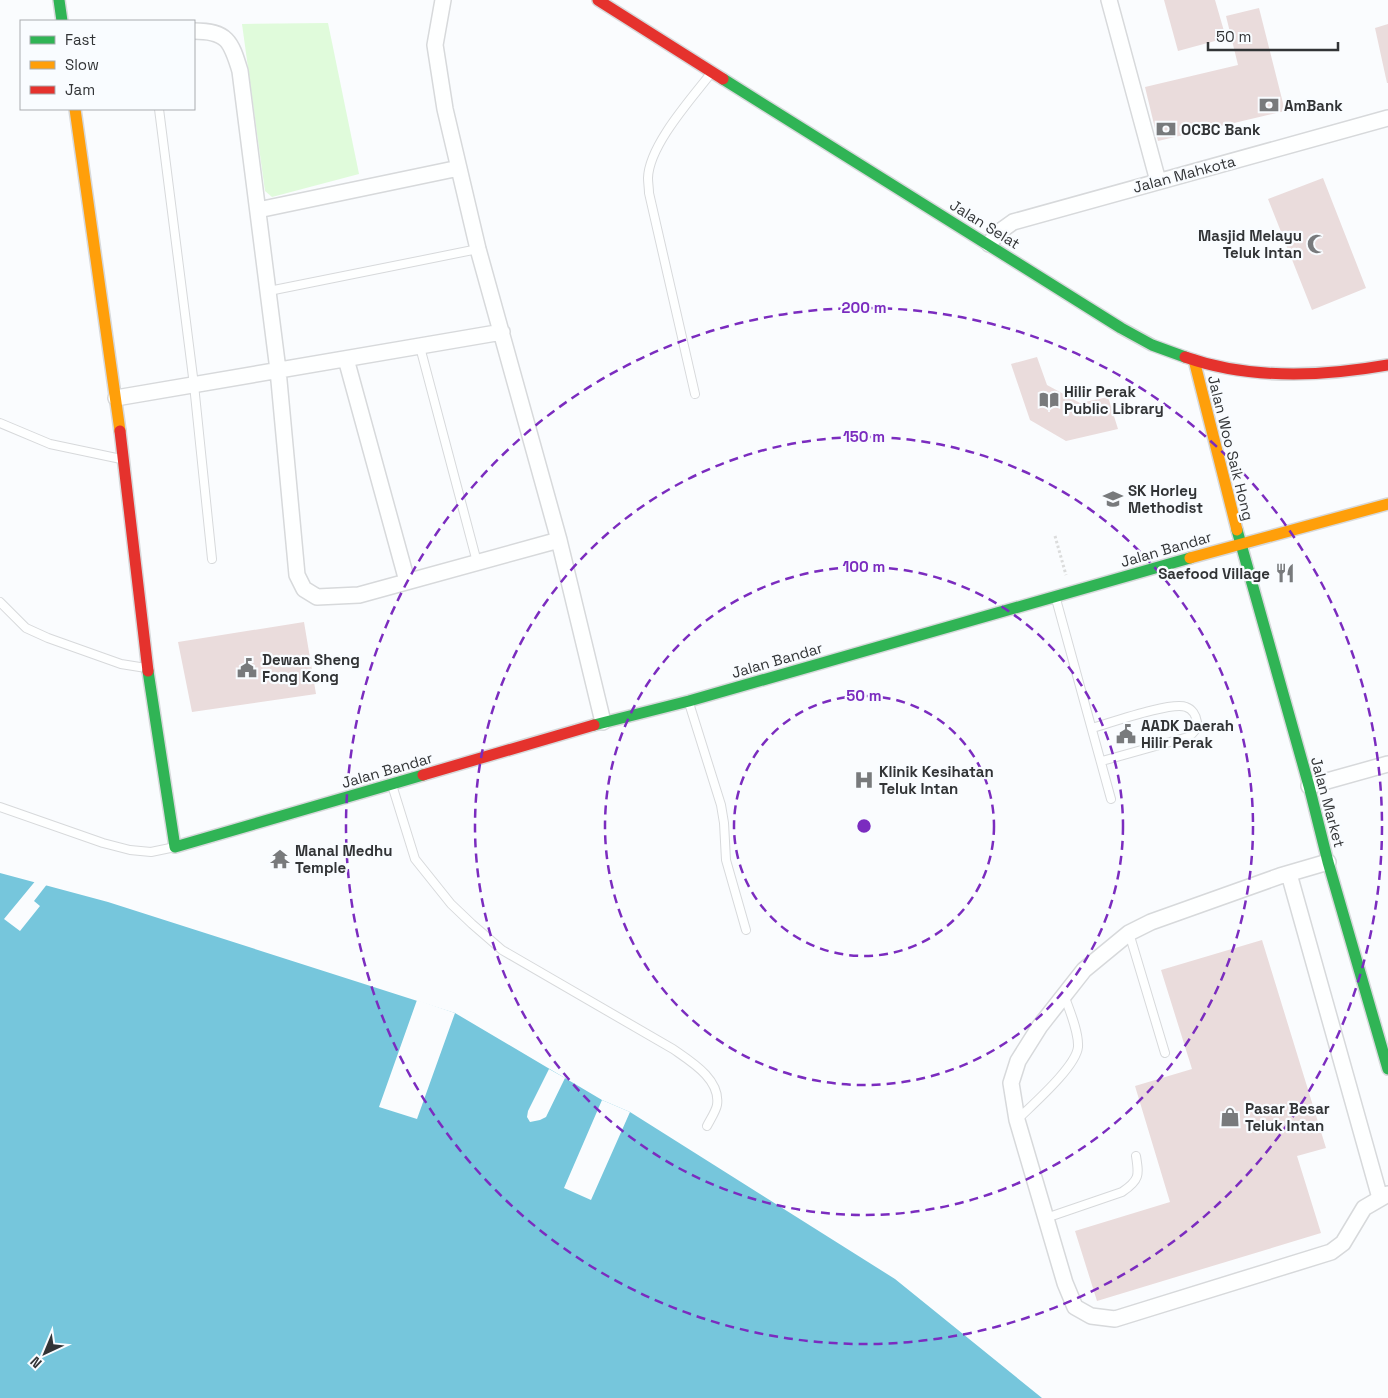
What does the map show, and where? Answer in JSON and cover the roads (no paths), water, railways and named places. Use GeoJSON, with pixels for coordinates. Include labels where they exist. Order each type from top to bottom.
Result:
{"type":"FeatureCollection","features":[{"type":"Feature","properties":{"kind":"street"},"geometry":{"type":"LineString","coordinates":[[60,0],[62,20]]}},
{"type":"Feature","properties":{"kind":"street"},"geometry":{"type":"LineString","coordinates":[[443,0],[435,45],[445,109],[478,248],[559,540],[603,722]]}},
{"type":"Feature","properties":{"kind":"street","name":"Jalan Selat"},"geometry":{"type":"LineString","coordinates":[[598,0],[1128,332],[1162,349],[1221,367],[1287,374],[1327,374],[1388,366]]}},
{"type":"Feature","properties":{"kind":"street"},"geometry":{"type":"LineString","coordinates":[[1109,0],[1158,181]]}},
{"type":"Feature","properties":{"kind":"street"},"geometry":{"type":"LineString","coordinates":[[195,31],[211,32],[226,39],[234,52],[240,71],[269,290],[297,575],[304,589],[317,597],[359,595],[559,540]]}},
{"type":"Feature","properties":{"kind":"street"},"geometry":{"type":"LineString","coordinates":[[75,110],[116,398],[148,668],[175,847]]}},
{"type":"Feature","properties":{"kind":"street","name":"Jalan Mahkota"},"geometry":{"type":"LineString","coordinates":[[989,244],[1012,222],[1388,118]]}},
{"type":"Feature","properties":{"kind":"street"},"geometry":{"type":"LineString","coordinates":[[258,210],[459,168]]}},
{"type":"Feature","properties":{"kind":"street"},"geometry":{"type":"LineString","coordinates":[[116,398],[502,332]]}},
{"type":"Feature","properties":{"kind":"street"},"geometry":{"type":"LineString","coordinates":[[346,359],[407,582]]}},
{"type":"Feature","properties":{"kind":"street","name":"Jalan Woo Saik Hong"},"geometry":{"type":"LineString","coordinates":[[1194,360],[1240,543]]}},
{"type":"Feature","properties":{"kind":"street","name":"Jalan Bandar"},"geometry":{"type":"LineString","coordinates":[[175,847],[603,722],[689,701],[1240,543],[1388,504]]}},
{"type":"Feature","properties":{"kind":"street","name":"Jalan Market"},"geometry":{"type":"LineString","coordinates":[[1240,543],[1328,862],[1388,1069]]}},
{"type":"Feature","properties":{"kind":"street"},"geometry":{"type":"LineString","coordinates":[[1308,786],[1388,764]]}},
{"type":"Feature","properties":{"kind":"street"},"geometry":{"type":"LineString","coordinates":[[1289,874],[1384,1196],[1364,1208],[1344,1243],[1331,1252],[1115,1319],[1091,1316],[1075,1307],[1065,1283],[1017,1120],[1011,1083],[1018,1060],[1040,1026],[1084,970],[1129,932],[1151,922],[1289,874],[1328,862]]}},
{"type":"Feature","properties":{"kind":"street"},"geometry":{"type":"LineString","coordinates":[[1374,1020],[1387,1016]]}},
{"type":"Feature","properties":{"kind":"lane"},"geometry":{"type":"LineString","coordinates":[[695,394],[649,193],[648,177],[651,161],[660,140],[712,72]]}},
{"type":"Feature","properties":{"kind":"lane"},"geometry":{"type":"LineString","coordinates":[[159,110],[194,385],[212,560]]}},
{"type":"Feature","properties":{"kind":"lane"},"geometry":{"type":"LineString","coordinates":[[269,290],[478,248]]}},
{"type":"Feature","properties":{"kind":"lane"},"geometry":{"type":"LineString","coordinates":[[420,347],[477,562]]}},
{"type":"Feature","properties":{"kind":"lane"},"geometry":{"type":"LineString","coordinates":[[0,424],[50,444],[123,460]]}},
{"type":"Feature","properties":{"kind":"lane"},"geometry":{"type":"LineString","coordinates":[[1056,597],[1111,798]]}},
{"type":"Feature","properties":{"kind":"lane"},"geometry":{"type":"LineString","coordinates":[[0,602],[26,628],[48,638],[121,664],[148,668]]}},
{"type":"Feature","properties":{"kind":"lane"},"geometry":{"type":"LineString","coordinates":[[689,701],[721,805],[726,840],[726,860],[746,930]]}},
{"type":"Feature","properties":{"kind":"lane"},"geometry":{"type":"LineString","coordinates":[[1092,728],[1161,708],[1179,705],[1193,711],[1197,718],[1198,726],[1195,732],[1188,737],[1102,761]]}},
{"type":"Feature","properties":{"kind":"lane"},"geometry":{"type":"LineString","coordinates":[[392,785],[415,859],[451,904],[502,950],[673,1049],[699,1068],[716,1088],[717,1105],[708,1126]]}},
{"type":"Feature","properties":{"kind":"lane"},"geometry":{"type":"LineString","coordinates":[[0,807],[103,843],[130,850],[151,852],[175,847]]}},
{"type":"Feature","properties":{"kind":"lane"},"geometry":{"type":"LineString","coordinates":[[1129,932],[1165,1053]]}},
{"type":"Feature","properties":{"kind":"lane"},"geometry":{"type":"LineString","coordinates":[[1017,1120],[1064,1073],[1073,1060],[1078,1047],[1064,995]]}},
{"type":"Feature","properties":{"kind":"lane"},"geometry":{"type":"LineString","coordinates":[[1046,1218],[1122,1192],[1133,1184],[1139,1174],[1136,1156]]}},
{"type":"Feature","properties":{"kind":"water"},"geometry":{"type":"Polygon","coordinates":[[[0,873],[108,902],[455,1013],[602,1100],[630,1112],[895,1279],[1042,1398],[0,1398],[0,873]]]}},
{"type":"Feature","properties":{"kind":"place","name":"AmBank"},"geometry":{"type":"Point","coordinates":[1269,105]}},
{"type":"Feature","properties":{"kind":"place","name":"OCBC Bank"},"geometry":{"type":"Point","coordinates":[1166,129]}},
{"type":"Feature","properties":{"kind":"place","name":"Masjid Melayu Teluk Intan"},"geometry":{"type":"Point","coordinates":[1317,244]}},
{"type":"Feature","properties":{"kind":"place","name":"Hilir Perak Public Library"},"geometry":{"type":"Point","coordinates":[1049,400]}},
{"type":"Feature","properties":{"kind":"place","name":"SK Horley Methodist"},"geometry":{"type":"Point","coordinates":[1113,499]}},
{"type":"Feature","properties":{"kind":"place","name":"Saefood Village"},"geometry":{"type":"Point","coordinates":[1285,573]}},
{"type":"Feature","properties":{"kind":"place","name":"Dewan Sheng Fong Kong"},"geometry":{"type":"Point","coordinates":[247,668]}},
{"type":"Feature","properties":{"kind":"place","name":"AADK Daerah Hilir Perak"},"geometry":{"type":"Point","coordinates":[1126,734]}},
{"type":"Feature","properties":{"kind":"place","name":"Klinik Kesihatan Teluk Intan"},"geometry":{"type":"Point","coordinates":[864,780]}},
{"type":"Feature","properties":{"kind":"place","name":"Manal Medhu Temple"},"geometry":{"type":"Point","coordinates":[280,859]}},
{"type":"Feature","properties":{"kind":"place","name":"Pasar Besar Teluk Intan"},"geometry":{"type":"Point","coordinates":[1230,1117]}}]}
